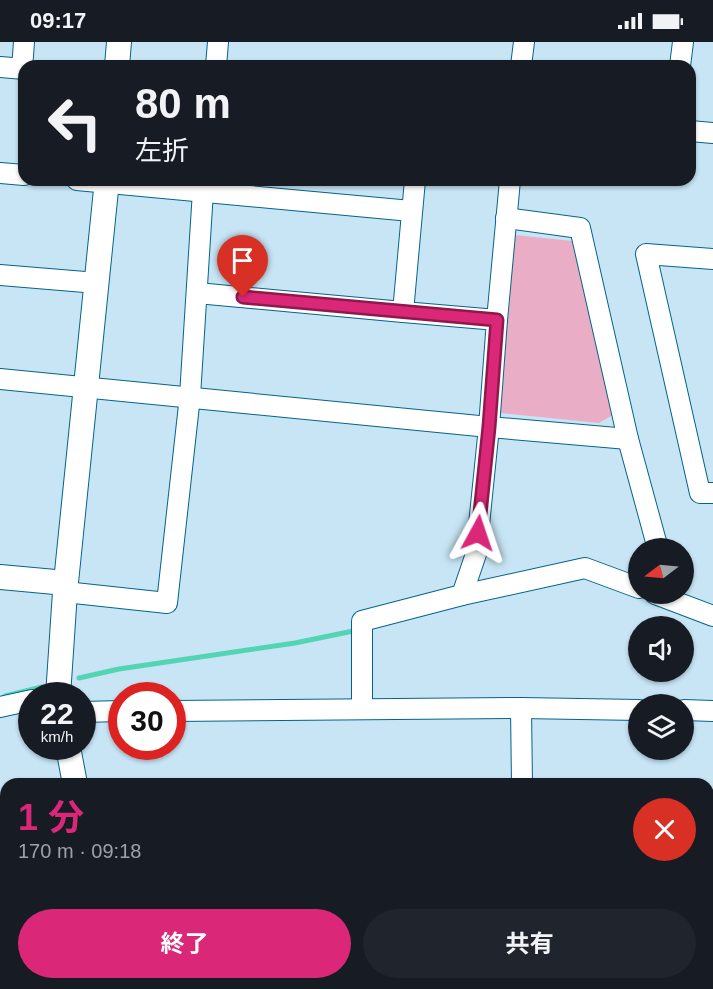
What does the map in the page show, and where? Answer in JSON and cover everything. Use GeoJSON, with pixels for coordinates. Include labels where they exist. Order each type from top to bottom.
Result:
{"type":"FeatureCollection","features":[{"type":"Feature","properties":{"kind":"street"},"geometry":{"type":"LineString","coordinates":[[23,60],[24,42]]}},
{"type":"Feature","properties":{"kind":"street"},"geometry":{"type":"LineString","coordinates":[[118,60],[119,42]]}},
{"type":"Feature","properties":{"kind":"street"},"geometry":{"type":"LineString","coordinates":[[217,60],[219,42]]}},
{"type":"Feature","properties":{"kind":"street"},"geometry":{"type":"LineString","coordinates":[[522,60],[524,42]]}},
{"type":"Feature","properties":{"kind":"street"},"geometry":{"type":"LineString","coordinates":[[681,60],[683,42]]}},
{"type":"Feature","properties":{"kind":"street"},"geometry":{"type":"LineString","coordinates":[[0,67],[18,69]]}},
{"type":"Feature","properties":{"kind":"street"},"geometry":{"type":"LineString","coordinates":[[696,132],[713,133]]}},
{"type":"Feature","properties":{"kind":"street"},"geometry":{"type":"LineString","coordinates":[[0,173],[18,174]]}},
{"type":"Feature","properties":{"kind":"street"},"geometry":{"type":"LineString","coordinates":[[58,682],[65,588],[107,186]]}},
{"type":"Feature","properties":{"kind":"street"},"geometry":{"type":"LineString","coordinates":[[155,186],[411,211]]}},
{"type":"Feature","properties":{"kind":"street"},"geometry":{"type":"LineString","coordinates":[[403,312],[415,186]]}},
{"type":"Feature","properties":{"kind":"street"},"geometry":{"type":"LineString","coordinates":[[462,595],[476,554],[509,186]]}},
{"type":"Feature","properties":{"kind":"street"},"geometry":{"type":"LineString","coordinates":[[0,577],[167,603],[190,396],[203,191]]}},
{"type":"Feature","properties":{"kind":"street"},"geometry":{"type":"LineString","coordinates":[[506,218],[580,228],[628,439],[655,538]]}},
{"type":"Feature","properties":{"kind":"street"},"geometry":{"type":"LineString","coordinates":[[713,259],[646,254],[700,493],[713,493]]}},
{"type":"Feature","properties":{"kind":"street"},"geometry":{"type":"LineString","coordinates":[[0,275],[97,283]]}},
{"type":"Feature","properties":{"kind":"street"},"geometry":{"type":"LineString","coordinates":[[197,293],[497,320]]}},
{"type":"Feature","properties":{"kind":"street"},"geometry":{"type":"LineString","coordinates":[[0,379],[628,439]]}},
{"type":"Feature","properties":{"kind":"street"},"geometry":{"type":"LineString","coordinates":[[362,708],[362,621],[462,595],[585,568],[628,584]]}},
{"type":"Feature","properties":{"kind":"street"},"geometry":{"type":"LineString","coordinates":[[684,604],[713,616]]}},
{"type":"Feature","properties":{"kind":"street"},"geometry":{"type":"LineString","coordinates":[[0,707],[18,703]]}},
{"type":"Feature","properties":{"kind":"street"},"geometry":{"type":"LineString","coordinates":[[186,711],[362,708],[628,710]]}},
{"type":"Feature","properties":{"kind":"street"},"geometry":{"type":"LineString","coordinates":[[521,708],[522,778]]}},
{"type":"Feature","properties":{"kind":"street"},"geometry":{"type":"LineString","coordinates":[[694,710],[713,711]]}},
{"type":"Feature","properties":{"kind":"street"},"geometry":{"type":"LineString","coordinates":[[70,760],[74,778]]}},
{"type":"Feature","properties":{"kind":"shaded area"},"geometry":{"type":"Polygon","coordinates":[[[515,235],[572,241],[616,413],[599,423],[500,413],[515,235]]]}},
{"type":"Feature","properties":{"kind":"waterway"},"geometry":{"type":"LineString","coordinates":[[79,678],[119,669],[295,643],[358,630]]}},
{"type":"Feature","properties":{"kind":"waterway"},"geometry":{"type":"LineString","coordinates":[[5,696],[18,693]]}},
{"type":"Feature","properties":{"kind":"route"},"geometry":{"type":"LineString","coordinates":[[243,297],[497,320],[478,533]]}}]}
